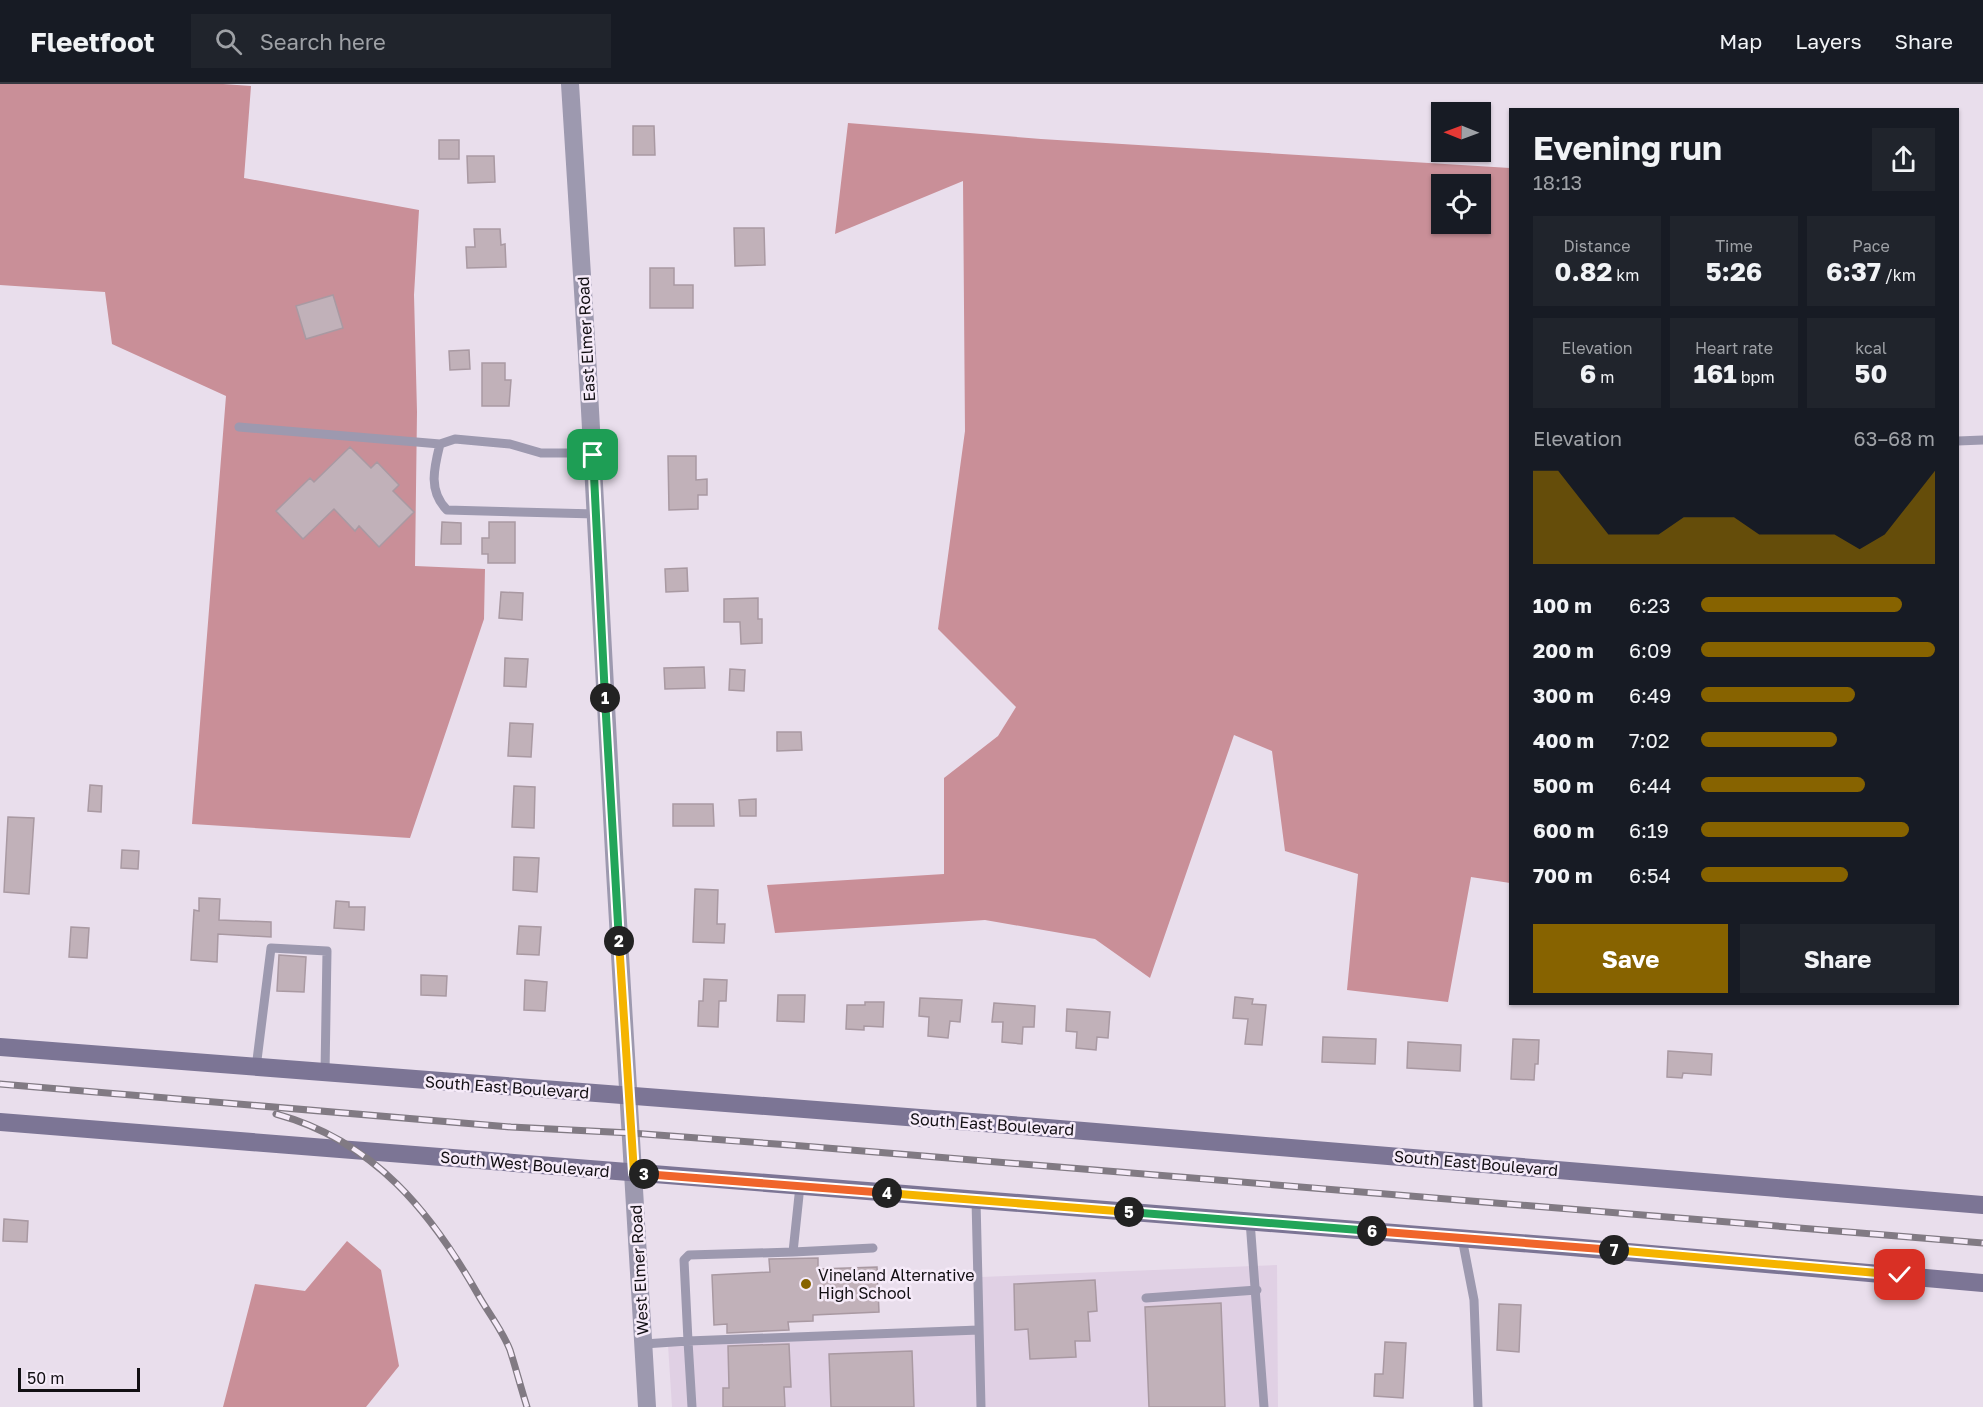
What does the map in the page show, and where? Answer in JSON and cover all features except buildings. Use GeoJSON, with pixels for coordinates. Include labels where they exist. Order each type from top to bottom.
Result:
{"type":"FeatureCollection","features":[{"type":"Feature","properties":{"kind":"main road","name":"South East Boulevard"},"geometry":{"type":"LineString","coordinates":[[0,1047],[1023,1126],[1983,1204]]}},
{"type":"Feature","properties":{"kind":"main road","name":"South West Boulevard"},"geometry":{"type":"LineString","coordinates":[[0,1122],[1462,1238],[1983,1282]]}},
{"type":"Feature","properties":{"kind":"street","name":"East Elmer Road"},"geometry":{"type":"LineString","coordinates":[[570,84],[631,1133]]}},
{"type":"Feature","properties":{"kind":"street","name":"West Elmer Road"},"geometry":{"type":"LineString","coordinates":[[631,1133],[647,1407]]}},
{"type":"Feature","properties":{"kind":"lane"},"geometry":{"type":"LineString","coordinates":[[239,427],[440,444],[455,439],[510,444],[541,453],[592,453]]}},
{"type":"Feature","properties":{"kind":"lane"},"geometry":{"type":"LineString","coordinates":[[1959,441],[1983,440]]}},
{"type":"Feature","properties":{"kind":"lane"},"geometry":{"type":"LineString","coordinates":[[440,444],[434,471],[438,500],[447,510],[596,514]]}},
{"type":"Feature","properties":{"kind":"lane"},"geometry":{"type":"LineString","coordinates":[[256,1068],[272,948],[327,951],[325,1073]]}},
{"type":"Feature","properties":{"kind":"lane"},"geometry":{"type":"LineString","coordinates":[[793,1252],[800,1186]]}},
{"type":"Feature","properties":{"kind":"lane"},"geometry":{"type":"LineString","coordinates":[[976,1200],[981,1407]]}},
{"type":"Feature","properties":{"kind":"lane"},"geometry":{"type":"LineString","coordinates":[[1250,1221],[1257,1290],[1264,1407]]}},
{"type":"Feature","properties":{"kind":"lane"},"geometry":{"type":"LineString","coordinates":[[1462,1238],[1473,1300],[1478,1407]]}},
{"type":"Feature","properties":{"kind":"lane"},"geometry":{"type":"LineString","coordinates":[[692,1407],[684,1266],[684,1260],[689,1255],[873,1248]]}},
{"type":"Feature","properties":{"kind":"lane"},"geometry":{"type":"LineString","coordinates":[[1146,1298],[1257,1290]]}},
{"type":"Feature","properties":{"kind":"lane"},"geometry":{"type":"LineString","coordinates":[[644,1344],[979,1330]]}},
{"type":"Feature","properties":{"kind":"shaded area"},"geometry":{"type":"Polygon","coordinates":[[[0,84],[251,86],[244,178],[419,210],[414,295],[417,412],[415,566],[485,569],[484,619],[410,838],[192,824],[226,396],[112,344],[105,292],[0,285],[0,84]]]}},
{"type":"Feature","properties":{"kind":"shaded area"},"geometry":{"type":"Polygon","coordinates":[[[848,123],[1041,139],[1509,168],[1509,883],[1471,877],[1448,1002],[1347,990],[1358,874],[1285,851],[1272,751],[1234,735],[1150,978],[1095,939],[985,920],[775,933],[767,885],[944,874],[944,778],[998,736],[1016,707],[938,629],[965,431],[963,181],[835,234],[848,123]]]}},
{"type":"Feature","properties":{"kind":"shaded area"},"geometry":{"type":"Polygon","coordinates":[[[347,1241],[381,1270],[399,1366],[366,1407],[223,1407],[255,1284],[305,1291],[347,1241]]]}},
{"type":"Feature","properties":{"kind":"shaded area"},"geometry":{"type":"Polygon","coordinates":[[[1277,1265],[1278,1407],[672,1407],[668,1345],[983,1325],[981,1277],[1277,1265]]]}},
{"type":"Feature","properties":{"kind":"railway"},"geometry":{"type":"LineString","coordinates":[[0,1084],[511,1127],[790,1145],[1983,1243]]}},
{"type":"Feature","properties":{"kind":"railway"},"geometry":{"type":"LineString","coordinates":[[276,1114],[311,1126],[343,1142],[397,1184],[420,1210],[462,1267],[504,1337],[527,1407]]}},
{"type":"Feature","properties":{"kind":"place","name":"Vineland Alternative High School"},"geometry":{"type":"Point","coordinates":[806,1284]}},
{"type":"Feature","properties":{"kind":"route"},"geometry":{"type":"LineString","coordinates":[[593,455],[634,1173],[1900,1275]]}}]}
